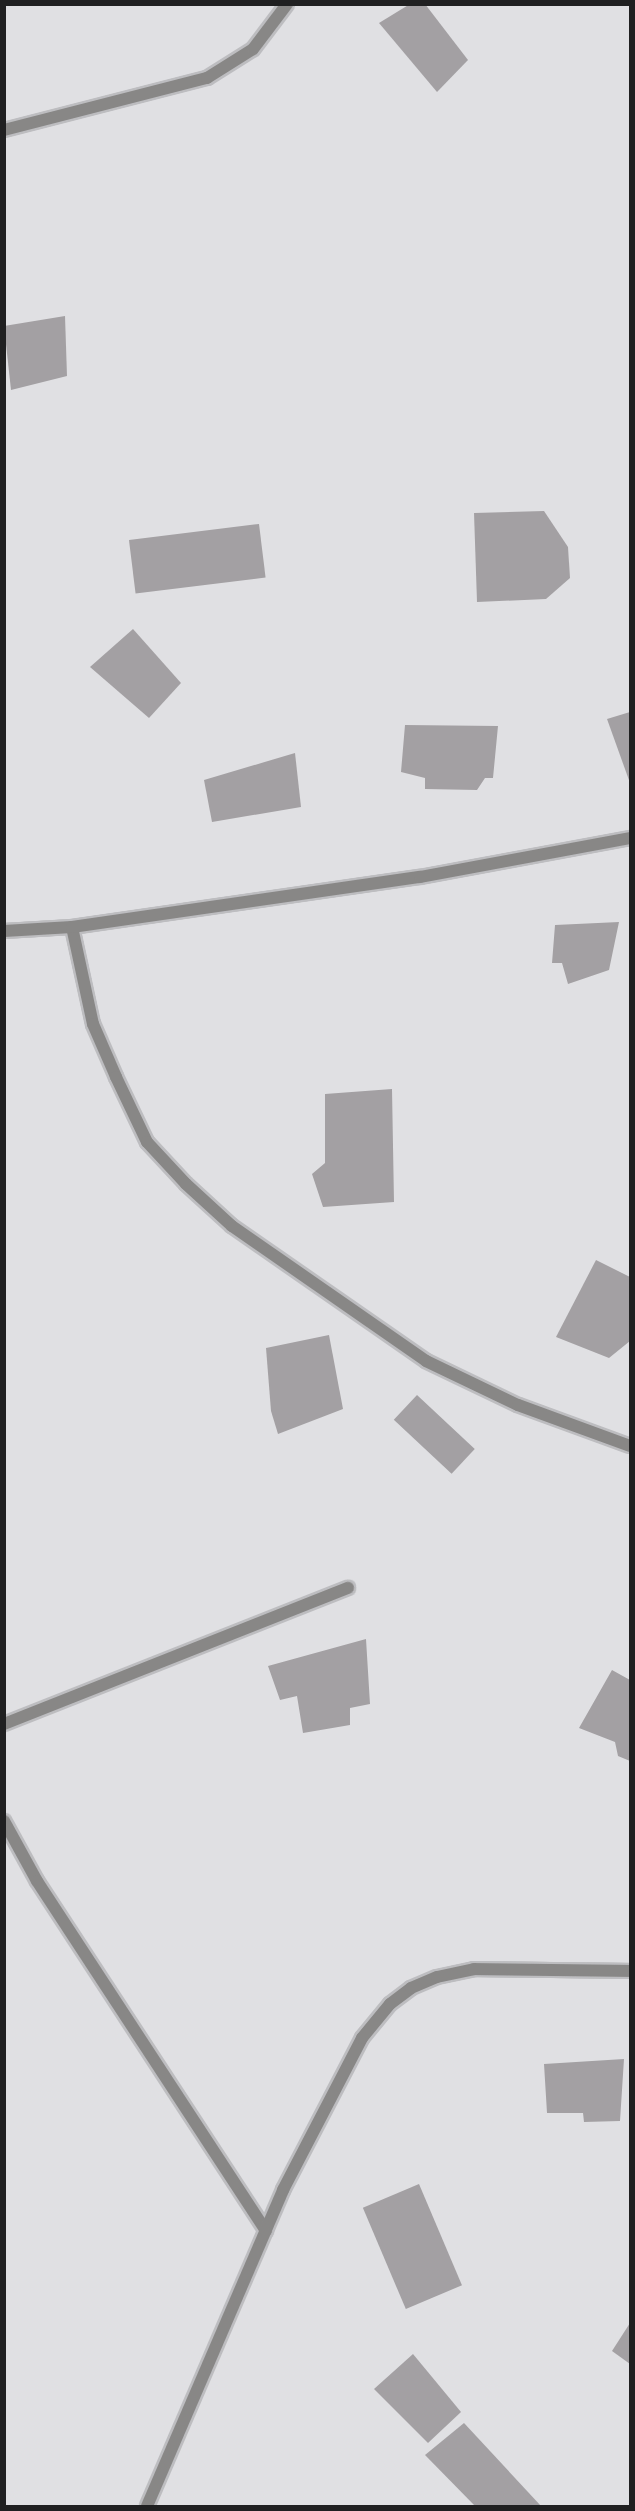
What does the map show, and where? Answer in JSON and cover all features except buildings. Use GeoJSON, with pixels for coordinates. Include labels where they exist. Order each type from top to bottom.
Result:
{"type":"FeatureCollection","features":[{"type":"Feature","properties":{"kind":"street"},"geometry":{"type":"LineString","coordinates":[[4,130],[207,78],[253,49],[287,4]]}},
{"type":"Feature","properties":{"kind":"street"},"geometry":{"type":"LineString","coordinates":[[4,931],[72,927],[420,877],[630,838]]}},
{"type":"Feature","properties":{"kind":"street"},"geometry":{"type":"LineString","coordinates":[[72,927],[93,1024],[116,1077],[147,1142],[186,1184],[232,1226],[426,1361],[518,1405],[630,1446]]}},
{"type":"Feature","properties":{"kind":"street"},"geometry":{"type":"LineString","coordinates":[[4,1724],[348,1588]]}},
{"type":"Feature","properties":{"kind":"street"},"geometry":{"type":"LineString","coordinates":[[4,1821],[37,1881],[266,2231]]}},
{"type":"Feature","properties":{"kind":"street"},"geometry":{"type":"LineString","coordinates":[[147,2506],[266,2231],[362,2038],[390,2004],[411,1988],[436,1977],[474,1969],[630,1971]]}}]}
